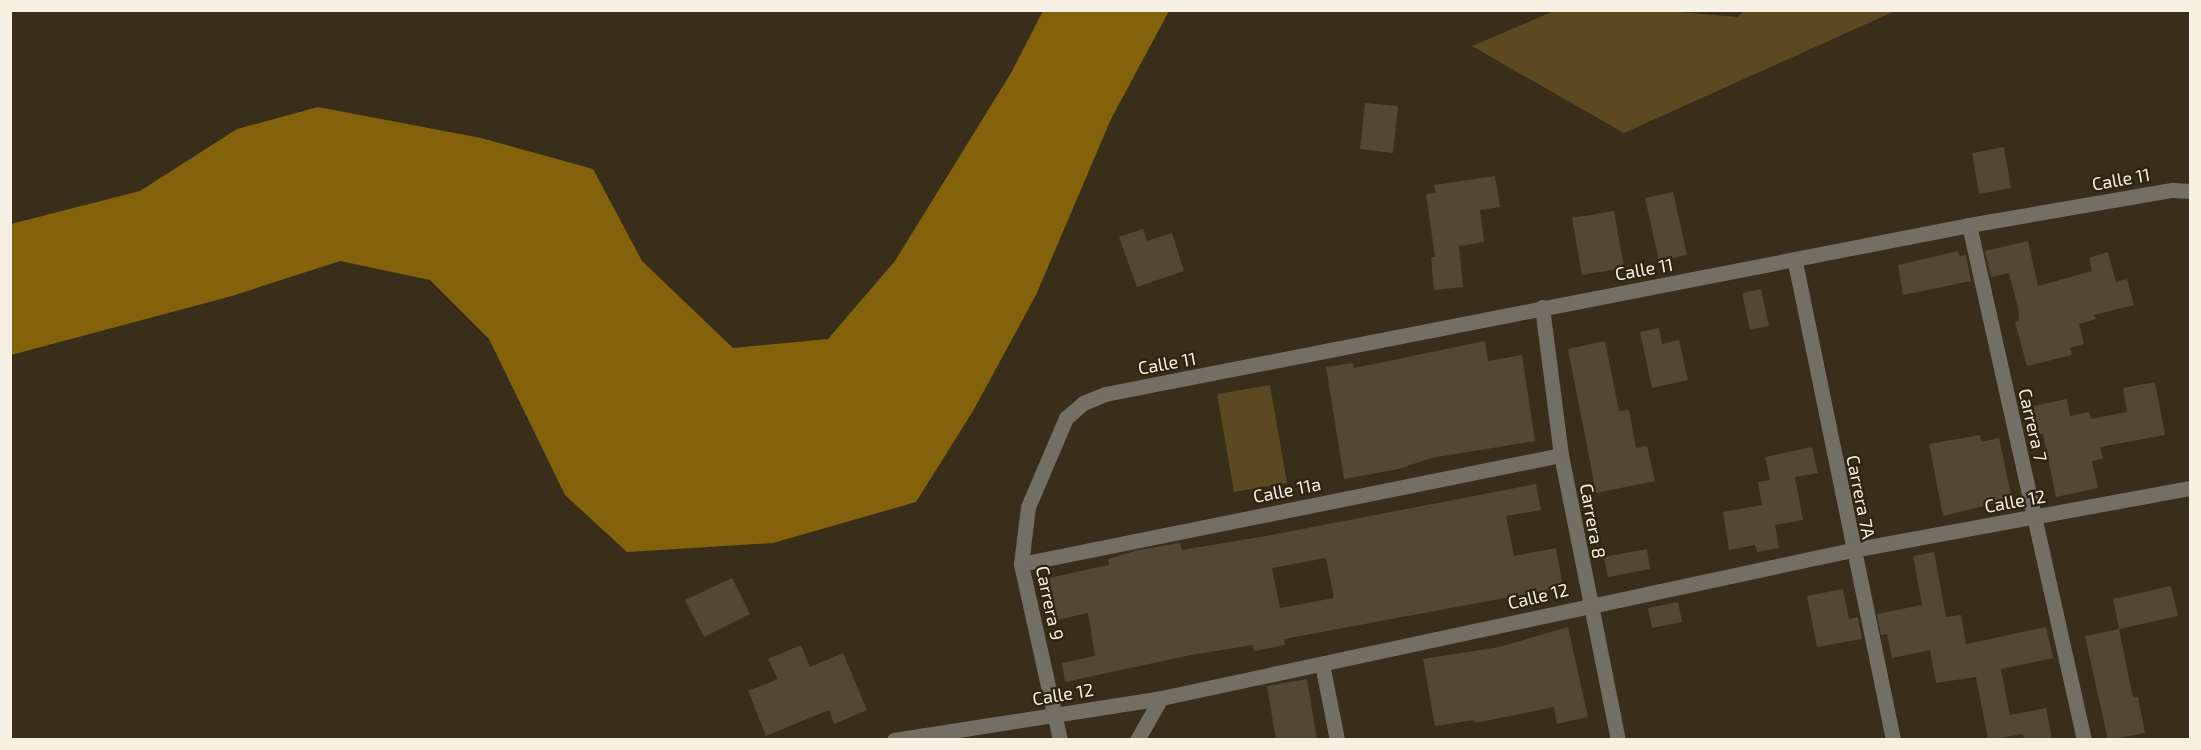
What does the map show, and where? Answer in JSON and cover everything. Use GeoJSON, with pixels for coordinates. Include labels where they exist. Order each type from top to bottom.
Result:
{"type":"FeatureCollection","features":[{"type":"Feature","properties":{"kind":"street","name":"Calle 11"},"geometry":{"type":"LineString","coordinates":[[1105,394],[1542,307],[1795,262],[1969,225],[2172,190],[2190,191]]}},
{"type":"Feature","properties":{"kind":"street","name":"Carrera 7"},"geometry":{"type":"LineString","coordinates":[[1969,225],[2084,740]]}},
{"type":"Feature","properties":{"kind":"street","name":"Carrera 7A"},"geometry":{"type":"LineString","coordinates":[[1795,262],[1852,550],[1893,740]]}},
{"type":"Feature","properties":{"kind":"street","name":"Carrera 8"},"geometry":{"type":"LineString","coordinates":[[1542,307],[1561,455],[1588,605],[1618,740]]}},
{"type":"Feature","properties":{"kind":"street","name":"Carrera 9"},"geometry":{"type":"LineString","coordinates":[[1060,740],[1021,564],[1028,507],[1066,418],[1083,403],[1105,394]]}},
{"type":"Feature","properties":{"kind":"street","name":"Calle 11a"},"geometry":{"type":"LineString","coordinates":[[1021,564],[1561,455]]}},
{"type":"Feature","properties":{"kind":"street","name":"Calle 12"},"geometry":{"type":"LineString","coordinates":[[894,740],[1161,698],[1852,550],[2190,488]]}},
{"type":"Feature","properties":{"kind":"street"},"geometry":{"type":"LineString","coordinates":[[1322,664],[1337,740]]}},
{"type":"Feature","properties":{"kind":"street"},"geometry":{"type":"LineString","coordinates":[[1137,740],[1161,698]]}},
{"type":"Feature","properties":{"kind":"shaded area"},"geometry":{"type":"Polygon","coordinates":[[[1657,10],[1737,17],[1746,10],[1895,11],[1624,133],[1472,46],[1554,11],[1657,10]]]}},
{"type":"Feature","properties":{"kind":"shaded area"},"geometry":{"type":"Polygon","coordinates":[[[1043,11],[1169,11],[1111,119],[1036,295],[973,411],[916,502],[773,543],[627,552],[565,495],[489,339],[430,280],[340,261],[232,296],[11,355],[11,224],[140,191],[237,129],[318,107],[481,138],[593,169],[642,261],[733,348],[828,339],[895,261],[1011,73],[1043,11]]]}},
{"type":"Feature","properties":{"kind":"shaded area"},"geometry":{"type":"Polygon","coordinates":[[[1270,385],[1287,483],[1234,492],[1217,394],[1270,385]]]}},
{"type":"Feature","properties":{"kind":"building"},"geometry":{"type":"Polygon","coordinates":[[[1365,103],[1398,106],[1393,153],[1360,149],[1365,103]]]}},
{"type":"Feature","properties":{"kind":"building"},"geometry":{"type":"Polygon","coordinates":[[[2004,147],[2011,188],[1979,194],[1972,153],[2004,147]]]}},
{"type":"Feature","properties":{"kind":"building"},"geometry":{"type":"Polygon","coordinates":[[[1495,176],[1500,207],[1480,210],[1484,242],[1459,246],[1463,287],[1434,290],[1431,257],[1435,257],[1426,194],[1436,193],[1434,185],[1495,176]]]}},
{"type":"Feature","properties":{"kind":"building"},"geometry":{"type":"Polygon","coordinates":[[[1673,192],[1687,255],[1659,261],[1645,198],[1673,192]]]}},
{"type":"Feature","properties":{"kind":"building"},"geometry":{"type":"Polygon","coordinates":[[[1614,211],[1624,268],[1582,275],[1572,218],[1614,211]]]}},
{"type":"Feature","properties":{"kind":"building"},"geometry":{"type":"Polygon","coordinates":[[[1143,229],[1147,241],[1172,233],[1184,271],[1137,287],[1119,237],[1143,229]]]}},
{"type":"Feature","properties":{"kind":"building"},"geometry":{"type":"Polygon","coordinates":[[[2028,241],[2038,286],[2092,271],[2089,258],[2108,252],[2116,282],[2127,279],[2134,305],[2094,315],[2096,319],[2079,324],[2084,344],[2070,348],[2072,355],[2027,366],[2015,322],[2019,321],[2018,308],[2009,273],[1991,277],[1985,251],[2028,241]]]}},
{"type":"Feature","properties":{"kind":"building"},"geometry":{"type":"Polygon","coordinates":[[[1958,251],[1960,256],[1966,255],[1971,281],[1903,295],[1898,265],[1958,251]]]}},
{"type":"Feature","properties":{"kind":"building"},"geometry":{"type":"Polygon","coordinates":[[[1761,289],[1769,326],[1750,330],[1742,293],[1761,289]]]}},
{"type":"Feature","properties":{"kind":"building"},"geometry":{"type":"Polygon","coordinates":[[[1659,328],[1662,344],[1679,340],[1688,380],[1652,388],[1640,332],[1659,328]]]}},
{"type":"Feature","properties":{"kind":"building"},"geometry":{"type":"Polygon","coordinates":[[[1485,341],[1488,361],[1522,355],[1535,441],[1431,458],[1399,469],[1344,479],[1326,367],[1353,363],[1354,368],[1485,341]]]}},
{"type":"Feature","properties":{"kind":"building"},"geometry":{"type":"Polygon","coordinates":[[[1605,341],[1619,411],[1629,410],[1636,448],[1647,446],[1655,481],[1596,493],[1568,349],[1605,341]]]}},
{"type":"Feature","properties":{"kind":"building"},"geometry":{"type":"Polygon","coordinates":[[[2155,382],[2165,435],[2100,447],[2103,459],[2092,461],[2098,488],[2056,497],[2043,434],[2039,434],[2033,406],[2067,399],[2070,416],[2089,412],[2091,419],[2127,412],[2123,388],[2155,382]]]}},
{"type":"Feature","properties":{"kind":"building"},"geometry":{"type":"Polygon","coordinates":[[[1980,435],[1981,442],[1999,438],[2012,499],[1943,516],[1929,444],[1980,435]]]}},
{"type":"Feature","properties":{"kind":"building"},"geometry":{"type":"Polygon","coordinates":[[[1812,447],[1818,473],[1795,477],[1803,520],[1775,525],[1779,548],[1757,552],[1755,545],[1729,550],[1723,512],[1762,505],[1758,482],[1770,480],[1765,457],[1812,447]]]}},
{"type":"Feature","properties":{"kind":"building"},"geometry":{"type":"Polygon","coordinates":[[[1536,484],[1541,510],[1506,516],[1514,556],[1556,548],[1563,587],[1284,639],[1285,645],[1254,651],[1253,645],[1191,655],[1065,682],[1062,663],[1095,656],[1088,613],[1053,621],[1044,579],[1109,565],[1108,559],[1138,550],[1180,543],[1182,550],[1536,484]],[[1326,558],[1272,568],[1280,608],[1334,598],[1326,558]]]}},
{"type":"Feature","properties":{"kind":"building"},"geometry":{"type":"Polygon","coordinates":[[[1647,549],[1650,569],[1608,577],[1604,557],[1647,549]]]}},
{"type":"Feature","properties":{"kind":"building"},"geometry":{"type":"Polygon","coordinates":[[[1934,552],[1946,617],[1961,615],[1966,644],[2046,627],[2053,658],[2001,669],[2010,715],[2046,708],[2052,740],[2024,740],[2023,734],[1988,740],[1976,677],[1936,683],[1930,650],[1892,658],[1887,634],[1881,635],[1877,614],[1922,605],[1913,556],[1934,552]]]}},
{"type":"Feature","properties":{"kind":"building"},"geometry":{"type":"Polygon","coordinates":[[[732,578],[750,614],[704,637],[685,600],[732,578]]]}},
{"type":"Feature","properties":{"kind":"building"},"geometry":{"type":"Polygon","coordinates":[[[2171,586],[2178,616],[2119,629],[2113,599],[2171,586]]]}},
{"type":"Feature","properties":{"kind":"building"},"geometry":{"type":"Polygon","coordinates":[[[1843,589],[1849,619],[1858,617],[1862,639],[1817,647],[1807,596],[1843,589]]]}},
{"type":"Feature","properties":{"kind":"building"},"geometry":{"type":"Polygon","coordinates":[[[1678,602],[1682,622],[1652,628],[1648,608],[1678,602]]]}},
{"type":"Feature","properties":{"kind":"building"},"geometry":{"type":"Polygon","coordinates":[[[1568,627],[1588,717],[1557,724],[1554,707],[1475,723],[1474,720],[1435,726],[1423,659],[1499,647],[1568,627]]]}},
{"type":"Feature","properties":{"kind":"building"},"geometry":{"type":"Polygon","coordinates":[[[2119,629],[2133,698],[2138,697],[2145,733],[2108,740],[2085,636],[2119,629]]]}},
{"type":"Feature","properties":{"kind":"building"},"geometry":{"type":"Polygon","coordinates":[[[801,645],[810,667],[843,653],[867,710],[834,724],[829,710],[766,736],[748,691],[778,679],[768,659],[801,645]]]}},
{"type":"Feature","properties":{"kind":"building"},"geometry":{"type":"Polygon","coordinates":[[[1307,679],[1317,740],[1276,740],[1267,686],[1307,679]]]}}]}
